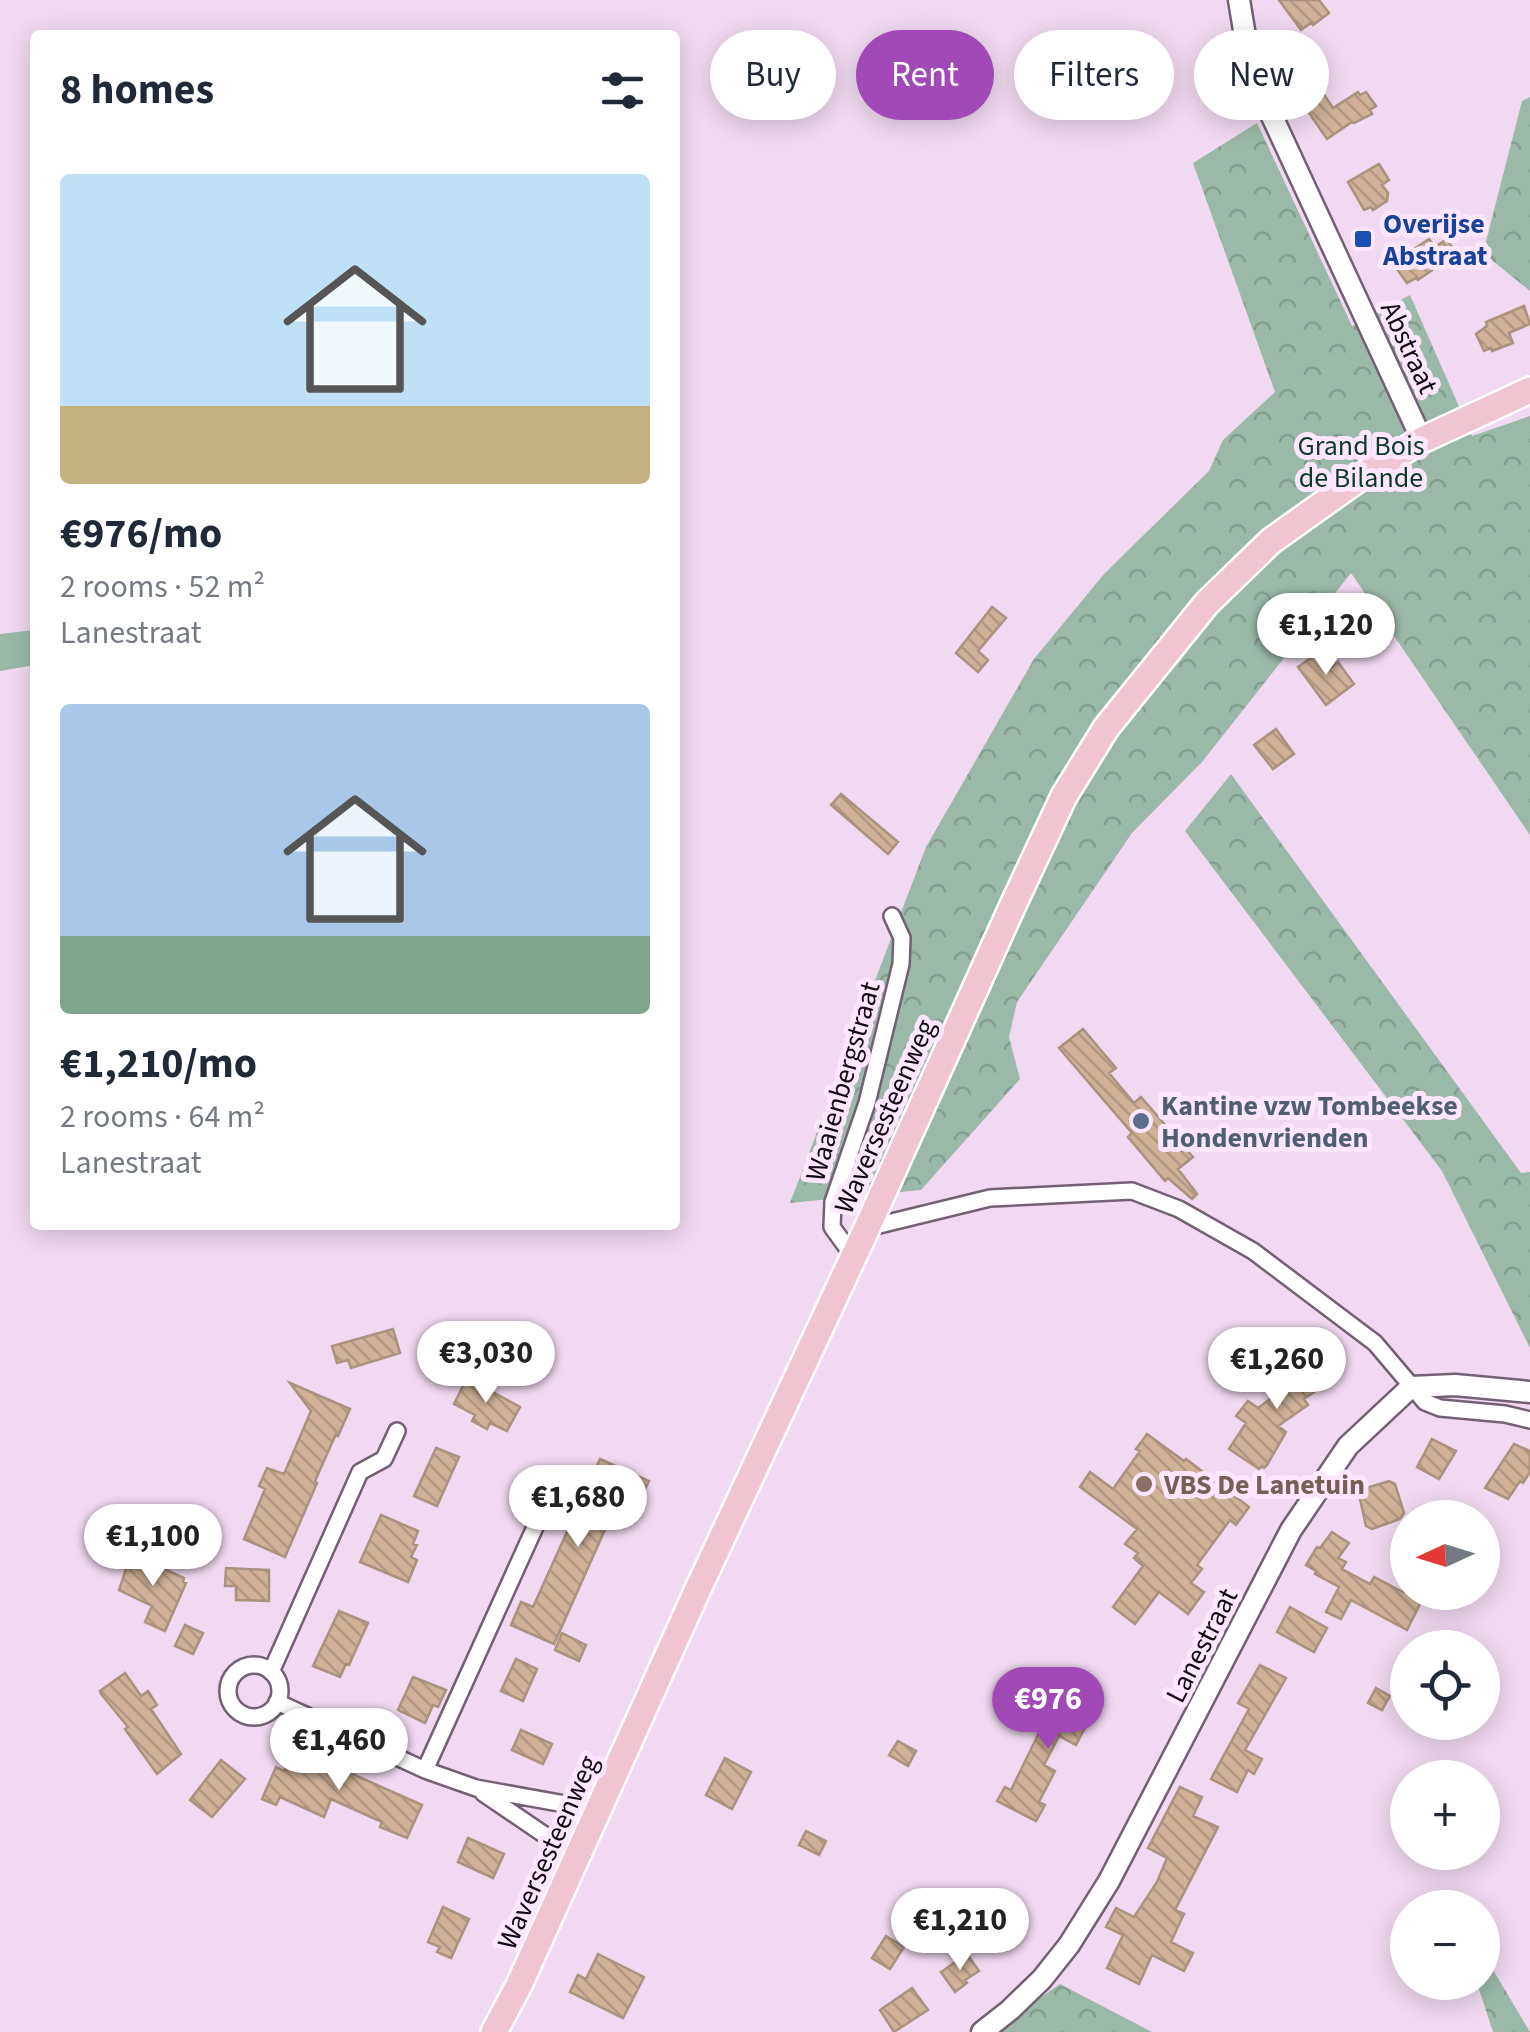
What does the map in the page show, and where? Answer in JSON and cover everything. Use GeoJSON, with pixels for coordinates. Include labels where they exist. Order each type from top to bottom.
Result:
{"type":"FeatureCollection","features":[{"type":"Feature","properties":{"kind":"main road","name":"Waversesteenweg"},"geometry":{"type":"LineString","coordinates":[[494,2032],[519,1985],[1064,796],[1106,728],[1208,603],[1271,541],[1368,472],[1422,440],[1530,390]]}},
{"type":"Feature","properties":{"kind":"street","name":"Abstraat"},"geometry":{"type":"LineString","coordinates":[[1239,0],[1248,54],[1264,100],[1422,440]]}},
{"type":"Feature","properties":{"kind":"street","name":"Waaienbergstraat"},"geometry":{"type":"LineString","coordinates":[[853,1256],[832,1227],[833,1202],[867,1103],[902,964],[902,938],[892,916]]}},
{"type":"Feature","properties":{"kind":"street"},"geometry":{"type":"LineString","coordinates":[[867,1228],[990,1198],[1132,1190],[1179,1209],[1253,1250],[1375,1343],[1426,1402],[1440,1408],[1530,1420]]}},
{"type":"Feature","properties":{"kind":"street"},"geometry":{"type":"LineString","coordinates":[[1411,1387],[1455,1385],[1530,1392]]}},
{"type":"Feature","properties":{"kind":"street","name":"Lanestraat"},"geometry":{"type":"LineString","coordinates":[[982,2032],[1042,1979],[1070,1945],[1109,1881],[1291,1530],[1348,1446],[1411,1387]]}},
{"type":"Feature","properties":{"kind":"street"},"geometry":{"type":"LineString","coordinates":[[271,1672],[360,1472],[384,1459],[396,1430]]}},
{"type":"Feature","properties":{"kind":"street"},"geometry":{"type":"LineString","coordinates":[[425,1770],[555,1483]]}},
{"type":"Feature","properties":{"kind":"street"},"geometry":{"type":"LineString","coordinates":[[256,1665],[271,1672],[279,1686],[278,1702],[266,1714],[248,1717],[234,1708],[228,1692],[239,1670],[256,1665]]}},
{"type":"Feature","properties":{"kind":"street"},"geometry":{"type":"LineString","coordinates":[[278,1702],[425,1770],[476,1788],[598,1810]]}},
{"type":"Feature","properties":{"kind":"street"},"geometry":{"type":"LineString","coordinates":[[476,1788],[578,1857]]}},
{"type":"Feature","properties":{"kind":"green space"},"geometry":{"type":"Polygon","coordinates":[[[1530,97],[1530,291],[1483,253],[1522,101],[1530,97]]]}},
{"type":"Feature","properties":{"kind":"green space","name":"Grand Bois de Bilande"},"geometry":{"type":"Polygon","coordinates":[[[1257,123],[1352,326],[1410,295],[1472,436],[1530,416],[1530,835],[1351,573],[1202,762],[1132,833],[1017,1002],[1009,1037],[1020,1079],[921,1190],[790,1203],[926,847],[1034,659],[1104,574],[1209,471],[1223,440],[1275,392],[1193,163],[1257,123]]]}},
{"type":"Feature","properties":{"kind":"green space"},"geometry":{"type":"Polygon","coordinates":[[[30,631],[30,666],[0,671],[0,634],[30,631]]]}},
{"type":"Feature","properties":{"kind":"green space"},"geometry":{"type":"Polygon","coordinates":[[[1231,774],[1521,1173],[1530,1172],[1530,1348],[1442,1171],[1185,831],[1231,774]]]}},
{"type":"Feature","properties":{"kind":"green space"},"geometry":{"type":"Polygon","coordinates":[[[1500,1982],[1530,2032],[1493,2032],[1483,2000],[1500,2000],[1500,1982]]]}},
{"type":"Feature","properties":{"kind":"green space"},"geometry":{"type":"Polygon","coordinates":[[[1060,1984],[1152,2032],[991,2032],[1060,1984]]]}},
{"type":"Feature","properties":{"kind":"building"},"geometry":{"type":"Polygon","coordinates":[[[1279,0],[1319,0],[1329,13],[1301,30],[1279,0]]]}},
{"type":"Feature","properties":{"kind":"building"},"geometry":{"type":"Polygon","coordinates":[[[1358,92],[1366,92],[1376,106],[1370,110],[1372,114],[1327,139],[1314,120],[1329,120],[1329,102],[1333,108],[1358,92]]]}},
{"type":"Feature","properties":{"kind":"building"},"geometry":{"type":"Polygon","coordinates":[[[1379,164],[1389,180],[1382,185],[1388,193],[1387,201],[1373,210],[1364,210],[1348,182],[1379,164]]]}},
{"type":"Feature","properties":{"kind":"building"},"geometry":{"type":"Polygon","coordinates":[[[1429,239],[1435,247],[1447,239],[1459,259],[1448,266],[1444,262],[1407,283],[1397,269],[1405,262],[1402,257],[1429,239]]]}},
{"type":"Feature","properties":{"kind":"building"},"geometry":{"type":"Polygon","coordinates":[[[1524,306],[1530,324],[1509,333],[1513,343],[1484,351],[1476,334],[1487,326],[1486,322],[1524,306]]]}},
{"type":"Feature","properties":{"kind":"building"},"geometry":{"type":"Polygon","coordinates":[[[992,607],[1006,618],[978,651],[988,660],[978,672],[956,653],[992,607]]]}},
{"type":"Feature","properties":{"kind":"building"},"geometry":{"type":"Polygon","coordinates":[[[1319,652],[1331,668],[1338,662],[1354,684],[1326,705],[1298,667],[1319,652]]]}},
{"type":"Feature","properties":{"kind":"building"},"geometry":{"type":"Polygon","coordinates":[[[1276,729],[1294,754],[1273,769],[1254,745],[1276,729]]]}},
{"type":"Feature","properties":{"kind":"building"},"geometry":{"type":"Polygon","coordinates":[[[841,794],[898,842],[888,854],[831,805],[841,794]]]}},
{"type":"Feature","properties":{"kind":"building","name":"Kantine vzw Tombeekse Hondenvrienden"},"geometry":{"type":"Polygon","coordinates":[[[1083,1029],[1116,1068],[1109,1073],[1134,1103],[1141,1097],[1193,1157],[1178,1169],[1197,1194],[1192,1199],[1168,1178],[1165,1181],[1128,1137],[1132,1133],[1059,1048],[1083,1029]]]}},
{"type":"Feature","properties":{"kind":"building"},"geometry":{"type":"Polygon","coordinates":[[[393,1329],[400,1353],[351,1368],[348,1360],[337,1363],[332,1346],[393,1329]]]}},
{"type":"Feature","properties":{"kind":"building"},"geometry":{"type":"Polygon","coordinates":[[[1303,1357],[1309,1364],[1317,1358],[1333,1379],[1304,1399],[1308,1405],[1278,1426],[1286,1432],[1267,1465],[1259,1469],[1229,1449],[1246,1423],[1236,1416],[1248,1401],[1258,1408],[1282,1390],[1277,1384],[1289,1375],[1285,1369],[1303,1357]]]}},
{"type":"Feature","properties":{"kind":"building"},"geometry":{"type":"Polygon","coordinates":[[[467,1378],[520,1407],[507,1431],[490,1423],[487,1429],[472,1421],[475,1415],[454,1404],[467,1378]]]}},
{"type":"Feature","properties":{"kind":"building"},"geometry":{"type":"Polygon","coordinates":[[[290,1383],[350,1409],[315,1481],[285,1557],[244,1539],[265,1489],[259,1486],[267,1468],[284,1474],[311,1411],[290,1383]]]}},
{"type":"Feature","properties":{"kind":"building"},"geometry":{"type":"Polygon","coordinates":[[[1147,1434],[1249,1507],[1236,1525],[1230,1520],[1197,1565],[1202,1569],[1191,1583],[1204,1592],[1188,1614],[1159,1592],[1135,1624],[1113,1607],[1143,1566],[1134,1558],[1138,1553],[1125,1544],[1137,1529],[1080,1487],[1090,1472],[1113,1489],[1147,1434]]]}},
{"type":"Feature","properties":{"kind":"building"},"geometry":{"type":"Polygon","coordinates":[[[1432,1439],[1456,1451],[1439,1479],[1417,1467],[1432,1439]]]}},
{"type":"Feature","properties":{"kind":"building"},"geometry":{"type":"Polygon","coordinates":[[[1514,1444],[1530,1451],[1530,1472],[1508,1499],[1485,1488],[1514,1444]]]}},
{"type":"Feature","properties":{"kind":"building"},"geometry":{"type":"Polygon","coordinates":[[[436,1448],[459,1457],[437,1506],[414,1496],[436,1448]]]}},
{"type":"Feature","properties":{"kind":"building"},"geometry":{"type":"Polygon","coordinates":[[[600,1459],[649,1481],[638,1503],[620,1496],[554,1644],[511,1625],[521,1602],[533,1607],[600,1459]]]}},
{"type":"Feature","properties":{"kind":"building"},"geometry":{"type":"Polygon","coordinates":[[[1389,1481],[1395,1484],[1400,1500],[1390,1500],[1390,1523],[1372,1529],[1366,1526],[1360,1499],[1366,1488],[1389,1481]]]}},
{"type":"Feature","properties":{"kind":"building"},"geometry":{"type":"Polygon","coordinates":[[[381,1515],[418,1531],[411,1557],[417,1560],[408,1582],[360,1562],[381,1515]]]}},
{"type":"Feature","properties":{"kind":"building"},"geometry":{"type":"Polygon","coordinates":[[[1332,1532],[1349,1543],[1338,1558],[1346,1562],[1342,1569],[1370,1584],[1374,1577],[1390,1585],[1390,1610],[1417,1610],[1407,1630],[1351,1600],[1341,1619],[1326,1612],[1339,1587],[1306,1565],[1332,1532]]]}},
{"type":"Feature","properties":{"kind":"building"},"geometry":{"type":"Polygon","coordinates":[[[131,1554],[184,1578],[186,1583],[165,1631],[145,1622],[152,1606],[119,1590],[131,1554]]]}},
{"type":"Feature","properties":{"kind":"building"},"geometry":{"type":"Polygon","coordinates":[[[226,1568],[269,1570],[269,1601],[236,1600],[236,1586],[225,1586],[226,1568]]]}},
{"type":"Feature","properties":{"kind":"building"},"geometry":{"type":"Polygon","coordinates":[[[1290,1607],[1327,1628],[1314,1652],[1277,1632],[1290,1607]]]}},
{"type":"Feature","properties":{"kind":"building"},"geometry":{"type":"Polygon","coordinates":[[[339,1611],[368,1623],[340,1677],[313,1666],[339,1611]]]}},
{"type":"Feature","properties":{"kind":"building"},"geometry":{"type":"Polygon","coordinates":[[[185,1625],[203,1633],[193,1654],[175,1646],[185,1625]]]}},
{"type":"Feature","properties":{"kind":"building"},"geometry":{"type":"Polygon","coordinates":[[[562,1633],[586,1645],[579,1661],[555,1650],[562,1633]]]}},
{"type":"Feature","properties":{"kind":"building"},"geometry":{"type":"Polygon","coordinates":[[[516,1659],[537,1669],[523,1701],[501,1691],[516,1659]]]}},
{"type":"Feature","properties":{"kind":"building"},"geometry":{"type":"Polygon","coordinates":[[[1260,1665],[1286,1678],[1245,1750],[1262,1759],[1254,1774],[1248,1770],[1237,1792],[1211,1779],[1249,1709],[1238,1703],[1260,1665]]]}},
{"type":"Feature","properties":{"kind":"building"},"geometry":{"type":"Polygon","coordinates":[[[125,1673],[141,1696],[148,1691],[157,1705],[151,1709],[181,1754],[157,1774],[100,1691],[125,1673]]]}},
{"type":"Feature","properties":{"kind":"building"},"geometry":{"type":"Polygon","coordinates":[[[413,1677],[446,1690],[425,1723],[398,1710],[413,1677]]]}},
{"type":"Feature","properties":{"kind":"building"},"geometry":{"type":"Polygon","coordinates":[[[1076,1688],[1099,1700],[1076,1745],[1059,1736],[1044,1765],[1055,1771],[1039,1802],[1045,1805],[1036,1821],[997,1801],[1005,1787],[1011,1790],[1055,1700],[1072,1696],[1076,1688]]]}},
{"type":"Feature","properties":{"kind":"building"},"geometry":{"type":"Polygon","coordinates":[[[1376,1688],[1390,1696],[1382,1710],[1368,1703],[1376,1688]]]}},
{"type":"Feature","properties":{"kind":"building"},"geometry":{"type":"Polygon","coordinates":[[[521,1730],[552,1744],[543,1764],[512,1750],[521,1730]]]}},
{"type":"Feature","properties":{"kind":"building"},"geometry":{"type":"Polygon","coordinates":[[[898,1741],[916,1751],[908,1766],[889,1755],[898,1741]]]}},
{"type":"Feature","properties":{"kind":"building"},"geometry":{"type":"Polygon","coordinates":[[[294,1748],[422,1805],[407,1838],[331,1799],[324,1817],[280,1797],[276,1805],[262,1799],[276,1767],[284,1771],[294,1748]]]}},
{"type":"Feature","properties":{"kind":"building"},"geometry":{"type":"Polygon","coordinates":[[[725,1758],[751,1772],[732,1809],[706,1795],[725,1758]]]}},
{"type":"Feature","properties":{"kind":"building"},"geometry":{"type":"Polygon","coordinates":[[[221,1760],[245,1779],[212,1817],[190,1800],[221,1760]]]}},
{"type":"Feature","properties":{"kind":"building"},"geometry":{"type":"Polygon","coordinates":[[[1180,1787],[1202,1797],[1193,1816],[1218,1827],[1175,1910],[1184,1914],[1171,1942],[1193,1953],[1184,1971],[1152,1955],[1139,1984],[1107,1968],[1123,1935],[1106,1927],[1116,1908],[1134,1917],[1157,1882],[1167,1858],[1148,1848],[1180,1787]]]}},
{"type":"Feature","properties":{"kind":"building"},"geometry":{"type":"Polygon","coordinates":[[[806,1831],[826,1841],[819,1855],[799,1845],[806,1831]]]}},
{"type":"Feature","properties":{"kind":"building"},"geometry":{"type":"Polygon","coordinates":[[[468,1838],[504,1854],[493,1878],[458,1862],[468,1838]]]}},
{"type":"Feature","properties":{"kind":"building"},"geometry":{"type":"Polygon","coordinates":[[[443,1907],[469,1919],[451,1958],[437,1952],[440,1947],[428,1942],[443,1907]]]}},
{"type":"Feature","properties":{"kind":"building"},"geometry":{"type":"Polygon","coordinates":[[[1002,1912],[1024,1926],[1007,1950],[987,1937],[1002,1912]]]}},
{"type":"Feature","properties":{"kind":"building"},"geometry":{"type":"Polygon","coordinates":[[[886,1936],[904,1947],[890,1969],[872,1958],[886,1936]]]}},
{"type":"Feature","properties":{"kind":"building"},"geometry":{"type":"Polygon","coordinates":[[[598,1954],[644,1977],[623,2018],[570,1992],[578,1975],[586,1979],[598,1954]]]}},
{"type":"Feature","properties":{"kind":"building"},"geometry":{"type":"Polygon","coordinates":[[[967,1954],[979,1971],[955,1992],[941,1972],[967,1954]]]}},
{"type":"Feature","properties":{"kind":"building"},"geometry":{"type":"Polygon","coordinates":[[[912,1988],[928,2010],[894,2032],[880,2010],[912,1988]]]}},
{"type":"Feature","properties":{"kind":"place","name":"Overijse Abstraat"},"geometry":{"type":"Point","coordinates":[1363,239]}},
{"type":"Feature","properties":{"kind":"place","name":"Kantine vzw Tombeekse Hondenvrienden"},"geometry":{"type":"Point","coordinates":[1141,1121]}},
{"type":"Feature","properties":{"kind":"place","name":"VBS De Lanetuin"},"geometry":{"type":"Point","coordinates":[1144,1484]}}]}
